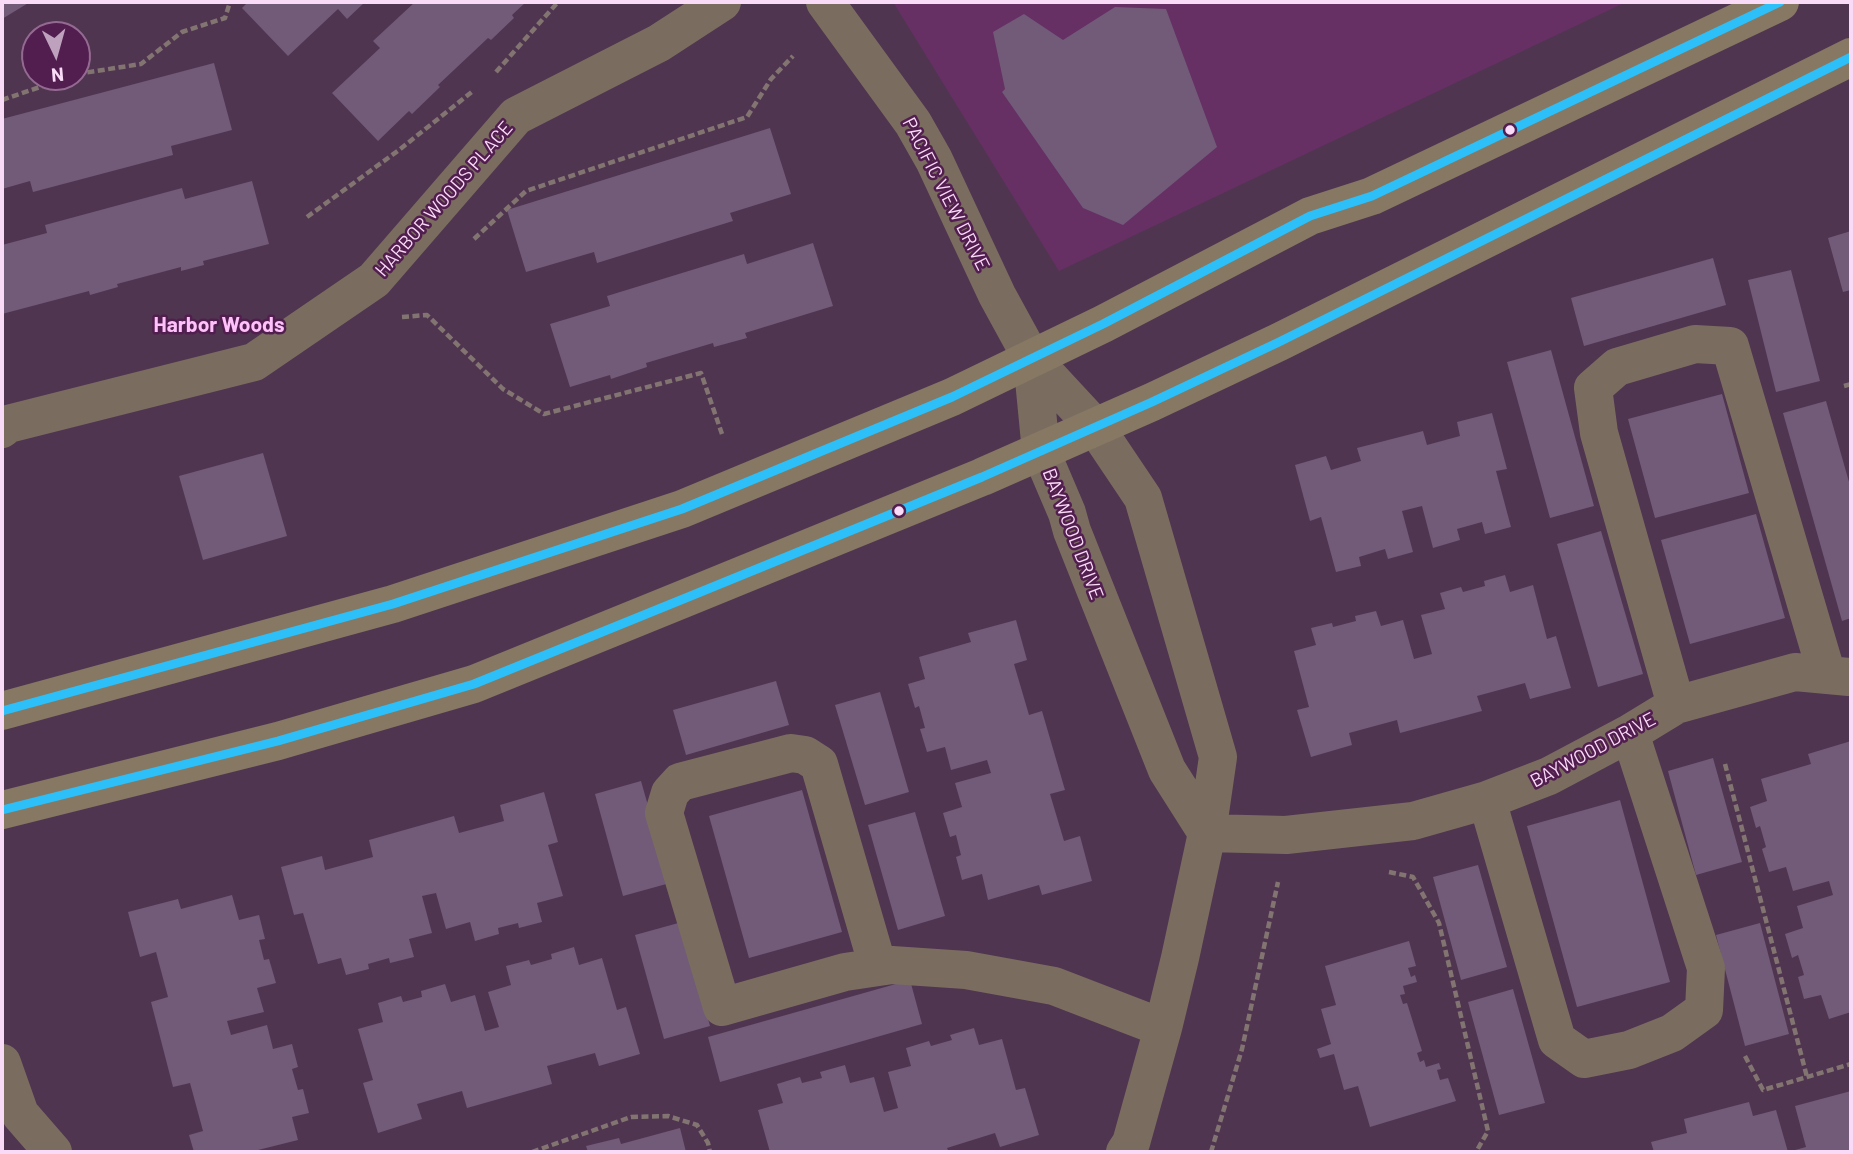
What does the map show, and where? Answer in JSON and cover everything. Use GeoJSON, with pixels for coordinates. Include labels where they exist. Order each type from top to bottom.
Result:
{"type":"FeatureCollection","features":[{"type":"Feature","properties":{"kind":"main road"},"geometry":{"type":"LineString","coordinates":[[2,711],[393,604],[682,509],[952,397],[1032,359],[1310,216],[1372,196],[1780,2]]}},
{"type":"Feature","properties":{"kind":"main road"},"geometry":{"type":"LineString","coordinates":[[2,810],[278,741],[474,684],[1096,428],[1279,342],[1851,57]]}},
{"type":"Feature","properties":{"kind":"street","name":"HARBOR WOODS PLACE"},"geometry":{"type":"LineString","coordinates":[[2,429],[8,424],[254,362],[374,280],[516,116],[659,43],[722,2]]}},
{"type":"Feature","properties":{"kind":"street","name":"PACIFIC VIEW DRIVE"},"geometry":{"type":"LineString","coordinates":[[825,2],[914,123],[997,295],[1032,359]]}},
{"type":"Feature","properties":{"kind":"street"},"geometry":{"type":"LineString","coordinates":[[1676,705],[1598,433],[1593,388],[1617,367],[1695,344],[1730,346],[1839,676]]}},
{"type":"Feature","properties":{"kind":"street"},"geometry":{"type":"LineString","coordinates":[[1032,359],[1096,428],[1143,498],[1217,757],[1207,833],[1163,1028],[1131,1143],[1125,1152]]}},
{"type":"Feature","properties":{"kind":"street","name":"BAYWOOD DRIVE"},"geometry":{"type":"LineString","coordinates":[[1032,359],[1041,452],[1167,770],[1207,833],[1286,835],[1413,821],[1487,800],[1549,776],[1676,705],[1795,672],[1839,676]]}},
{"type":"Feature","properties":{"kind":"street"},"geometry":{"type":"LineString","coordinates":[[1487,800],[1557,1040],[1584,1059],[1629,1050],[1672,1033],[1704,1010],[1706,968],[1630,733]]}},
{"type":"Feature","properties":{"kind":"street"},"geometry":{"type":"LineString","coordinates":[[878,967],[819,764],[805,755],[791,753],[680,782],[670,793],[664,813],[722,1007],[845,972],[892,965],[966,970],[1054,986],[1163,1028]]}},
{"type":"Feature","properties":{"kind":"street"},"geometry":{"type":"LineString","coordinates":[[2,1063],[20,1114],[53,1152]]}},
{"type":"Feature","properties":{"kind":"path"},"geometry":{"type":"LineString","coordinates":[[91,72],[141,64],[182,32],[225,18],[230,2]]}},
{"type":"Feature","properties":{"kind":"path"},"geometry":{"type":"LineString","coordinates":[[489,78],[558,2]]}},
{"type":"Feature","properties":{"kind":"path"},"geometry":{"type":"LineString","coordinates":[[468,245],[526,191],[747,117],[771,79],[793,56]]}},
{"type":"Feature","properties":{"kind":"path"},"geometry":{"type":"LineString","coordinates":[[307,217],[438,120],[479,86]]}},
{"type":"Feature","properties":{"kind":"path"},"geometry":{"type":"LineString","coordinates":[[2,100],[28,91]]}},
{"type":"Feature","properties":{"kind":"path"},"geometry":{"type":"LineString","coordinates":[[391,317],[427,315],[503,389],[544,414],[701,373],[722,434]]}},
{"type":"Feature","properties":{"kind":"path"},"geometry":{"type":"LineString","coordinates":[[1844,386],[1851,384]]}},
{"type":"Feature","properties":{"kind":"path"},"geometry":{"type":"LineString","coordinates":[[1725,764],[1807,1077]]}},
{"type":"Feature","properties":{"kind":"path"},"geometry":{"type":"LineString","coordinates":[[1380,870],[1413,877],[1439,923],[1488,1131],[1476,1152]]}},
{"type":"Feature","properties":{"kind":"path"},"geometry":{"type":"LineString","coordinates":[[1211,1152],[1242,1049],[1279,880]]}},
{"type":"Feature","properties":{"kind":"path"},"geometry":{"type":"LineString","coordinates":[[1745,1056],[1763,1090],[1851,1064]]}},
{"type":"Feature","properties":{"kind":"path"},"geometry":{"type":"LineString","coordinates":[[531,1152],[631,1117],[668,1116],[697,1125],[708,1143],[710,1152]]}},
{"type":"Feature","properties":{"kind":"shaded area"},"geometry":{"type":"Polygon","coordinates":[[[893,2],[1626,2],[1059,271],[893,2]]]}},
{"type":"Feature","properties":{"kind":"building"},"geometry":{"type":"Polygon","coordinates":[[[2,2],[30,2],[2,19],[2,2]]]}},
{"type":"Feature","properties":{"kind":"building"},"geometry":{"type":"Polygon","coordinates":[[[248,2],[365,2],[347,19],[338,9],[288,56],[242,8],[248,2]]]}},
{"type":"Feature","properties":{"kind":"building"},"geometry":{"type":"Polygon","coordinates":[[[415,2],[526,2],[491,40],[488,38],[438,85],[440,87],[412,114],[409,111],[378,141],[332,93],[380,48],[373,41],[415,2]]]}},
{"type":"Feature","properties":{"kind":"building"},"geometry":{"type":"Polygon","coordinates":[[[1115,7],[1166,9],[1217,147],[1123,225],[1083,208],[1002,92],[1005,89],[993,32],[1024,14],[1063,40],[1115,7]]]}},
{"type":"Feature","properties":{"kind":"building"},"geometry":{"type":"Polygon","coordinates":[[[214,63],[232,130],[171,146],[173,155],[33,192],[30,181],[2,189],[2,119],[214,63]]]}},
{"type":"Feature","properties":{"kind":"building"},"geometry":{"type":"Polygon","coordinates":[[[770,128],[791,194],[730,213],[733,221],[597,263],[594,252],[526,272],[507,210],[770,128]]]}},
{"type":"Feature","properties":{"kind":"building"},"geometry":{"type":"Polygon","coordinates":[[[252,181],[269,244],[203,261],[204,265],[181,271],[181,267],[117,284],[118,287],[90,295],[89,291],[2,314],[2,245],[47,233],[45,225],[182,188],[185,199],[252,181]]]}},
{"type":"Feature","properties":{"kind":"building"},"geometry":{"type":"Polygon","coordinates":[[[1851,231],[1851,290],[1843,292],[1828,238],[1851,231]]]}},
{"type":"Feature","properties":{"kind":"building"},"geometry":{"type":"Polygon","coordinates":[[[813,243],[833,306],[745,333],[747,338],[714,347],[713,343],[646,363],[647,367],[611,379],[610,375],[570,387],[550,324],[610,306],[607,296],[744,254],[747,264],[813,243]]]}},
{"type":"Feature","properties":{"kind":"building"},"geometry":{"type":"Polygon","coordinates":[[[1713,258],[1726,305],[1584,346],[1571,298],[1713,258]]]}},
{"type":"Feature","properties":{"kind":"building"},"geometry":{"type":"Polygon","coordinates":[[[1791,270],[1820,381],[1776,392],[1748,280],[1791,270]]]}},
{"type":"Feature","properties":{"kind":"building"},"geometry":{"type":"Polygon","coordinates":[[[1551,350],[1594,506],[1550,518],[1507,362],[1551,350]]]}},
{"type":"Feature","properties":{"kind":"building"},"geometry":{"type":"Polygon","coordinates":[[[1722,394],[1749,493],[1655,518],[1628,419],[1722,394]]]}},
{"type":"Feature","properties":{"kind":"building"},"geometry":{"type":"Polygon","coordinates":[[[1826,401],[1851,489],[1851,618],[1842,621],[1783,413],[1826,401]]]}},
{"type":"Feature","properties":{"kind":"building"},"geometry":{"type":"Polygon","coordinates":[[[1492,413],[1507,469],[1496,471],[1511,527],[1485,534],[1482,522],[1457,529],[1460,540],[1433,548],[1422,506],[1402,511],[1413,552],[1388,559],[1385,549],[1359,557],[1361,566],[1336,572],[1321,517],[1310,521],[1295,465],[1326,456],[1331,470],[1361,461],[1357,448],[1423,431],[1427,445],[1460,436],[1457,422],[1492,413]]]}},
{"type":"Feature","properties":{"kind":"building"},"geometry":{"type":"Polygon","coordinates":[[[263,453],[287,536],[203,560],[179,476],[263,453]]]}},
{"type":"Feature","properties":{"kind":"building"},"geometry":{"type":"Polygon","coordinates":[[[1756,514],[1785,618],[1690,644],[1661,540],[1756,514]]]}},
{"type":"Feature","properties":{"kind":"building"},"geometry":{"type":"Polygon","coordinates":[[[1601,531],[1643,674],[1598,687],[1557,544],[1601,531]]]}},
{"type":"Feature","properties":{"kind":"building"},"geometry":{"type":"Polygon","coordinates":[[[1505,575],[1510,592],[1533,585],[1547,639],[1556,636],[1571,688],[1530,699],[1525,683],[1477,696],[1482,711],[1400,733],[1397,720],[1349,733],[1352,745],[1311,757],[1297,710],[1309,707],[1294,651],[1316,645],[1311,628],[1332,623],[1333,627],[1356,621],[1355,616],[1376,611],[1381,626],[1403,620],[1414,659],[1432,654],[1421,615],[1445,609],[1440,593],[1461,587],[1463,592],[1485,586],[1484,581],[1505,575]]]}},
{"type":"Feature","properties":{"kind":"building"},"geometry":{"type":"Polygon","coordinates":[[[1016,620],[1027,660],[1014,664],[1029,715],[1042,711],[1065,790],[1050,794],[1064,841],[1080,836],[1092,881],[1042,895],[1039,885],[988,900],[982,874],[962,880],[956,857],[961,855],[956,835],[950,837],[943,813],[962,807],[955,783],[991,773],[987,760],[951,770],[945,747],[927,752],[920,729],[925,728],[919,706],[915,708],[908,684],[925,679],[919,657],[971,642],[968,633],[1016,620]]]}},
{"type":"Feature","properties":{"kind":"building"},"geometry":{"type":"Polygon","coordinates":[[[776,681],[789,725],[686,755],[673,710],[776,681]]]}},
{"type":"Feature","properties":{"kind":"building"},"geometry":{"type":"Polygon","coordinates":[[[880,692],[909,792],[865,805],[835,705],[880,692]]]}},
{"type":"Feature","properties":{"kind":"building"},"geometry":{"type":"Polygon","coordinates":[[[1851,741],[1851,1012],[1829,1019],[1821,995],[1804,999],[1798,977],[1804,975],[1798,955],[1792,958],[1785,934],[1803,928],[1797,906],[1833,895],[1829,881],[1793,891],[1786,867],[1769,872],[1762,849],[1766,847],[1760,826],[1756,828],[1750,807],[1767,801],[1761,779],[1811,764],[1808,754],[1851,741]]]}},
{"type":"Feature","properties":{"kind":"building"},"geometry":{"type":"Polygon","coordinates":[[[1713,758],[1742,862],[1696,875],[1668,771],[1713,758]]]}},
{"type":"Feature","properties":{"kind":"building"},"geometry":{"type":"Polygon","coordinates":[[[641,781],[670,883],[623,896],[595,794],[641,781]]]}},
{"type":"Feature","properties":{"kind":"building"},"geometry":{"type":"Polygon","coordinates":[[[802,790],[842,932],[749,958],[709,816],[802,790]]]}},
{"type":"Feature","properties":{"kind":"building"},"geometry":{"type":"Polygon","coordinates":[[[544,792],[558,842],[548,845],[563,896],[537,903],[542,922],[519,928],[518,923],[498,928],[499,934],[475,941],[470,922],[446,929],[436,893],[422,896],[432,933],[409,939],[414,957],[390,963],[389,958],[368,964],[369,969],[346,975],[341,958],[318,964],[303,913],[294,915],[281,867],[322,856],[325,870],[373,857],[369,840],[454,816],[459,833],[504,821],[500,805],[544,792]]]}},
{"type":"Feature","properties":{"kind":"building"},"geometry":{"type":"Polygon","coordinates":[[[1620,800],[1670,982],[1577,1007],[1527,826],[1620,800]]]}},
{"type":"Feature","properties":{"kind":"building"},"geometry":{"type":"Polygon","coordinates":[[[915,812],[945,916],[898,930],[868,825],[915,812]]]}},
{"type":"Feature","properties":{"kind":"building"},"geometry":{"type":"Polygon","coordinates":[[[1478,865],[1507,967],[1461,980],[1433,877],[1478,865]]]}},
{"type":"Feature","properties":{"kind":"building"},"geometry":{"type":"Polygon","coordinates":[[[232,895],[239,920],[259,915],[265,939],[259,940],[264,960],[269,959],[276,983],[257,988],[264,1012],[227,1021],[231,1035],[267,1025],[273,1049],[292,1044],[298,1067],[292,1069],[298,1090],[303,1089],[309,1113],[292,1117],[298,1140],[250,1152],[194,1152],[189,1135],[203,1131],[190,1083],[173,1087],[151,1002],[168,997],[156,952],[140,957],[128,912],[178,899],[181,909],[232,895]]]}},
{"type":"Feature","properties":{"kind":"building"},"geometry":{"type":"Polygon","coordinates":[[[682,922],[710,1026],[664,1039],[635,935],[682,922]]]}},
{"type":"Feature","properties":{"kind":"building"},"geometry":{"type":"Polygon","coordinates":[[[1760,923],[1789,1034],[1745,1046],[1716,935],[1760,923]]]}},
{"type":"Feature","properties":{"kind":"building"},"geometry":{"type":"Polygon","coordinates":[[[1409,941],[1416,966],[1408,968],[1411,977],[1415,975],[1417,982],[1403,986],[1405,994],[1400,995],[1403,1004],[1407,1003],[1422,1051],[1417,1053],[1420,1062],[1424,1060],[1426,1067],[1439,1063],[1441,1069],[1437,1070],[1440,1080],[1448,1078],[1456,1101],[1370,1127],[1358,1086],[1344,1090],[1334,1054],[1320,1058],[1317,1049],[1331,1044],[1321,1009],[1336,1005],[1325,966],[1409,941]]]}},
{"type":"Feature","properties":{"kind":"building"},"geometry":{"type":"Polygon","coordinates":[[[574,947],[579,965],[602,958],[617,1010],[626,1007],[640,1054],[599,1066],[595,1053],[547,1066],[552,1084],[467,1108],[462,1091],[417,1104],[422,1119],[378,1133],[363,1083],[373,1080],[358,1029],[383,1022],[378,1003],[401,996],[403,1002],[422,997],[421,991],[445,984],[451,1002],[475,995],[485,1031],[499,1027],[488,992],[511,985],[506,966],[529,960],[531,965],[552,959],[551,954],[574,947]]]}},
{"type":"Feature","properties":{"kind":"building"},"geometry":{"type":"Polygon","coordinates":[[[910,980],[922,1024],[720,1082],[708,1037],[910,980]]]}},
{"type":"Feature","properties":{"kind":"building"},"geometry":{"type":"Polygon","coordinates":[[[1513,989],[1545,1103],[1499,1115],[1468,1002],[1513,989]]]}},
{"type":"Feature","properties":{"kind":"building"},"geometry":{"type":"Polygon","coordinates":[[[974,1028],[979,1045],[1002,1039],[1016,1090],[1025,1088],[1039,1135],[1000,1147],[995,1133],[947,1148],[949,1152],[770,1152],[758,1110],[783,1103],[777,1084],[800,1077],[802,1083],[822,1078],[820,1072],[845,1065],[850,1083],[874,1077],[884,1112],[898,1108],[888,1072],[911,1066],[906,1048],[929,1041],[931,1046],[952,1040],[950,1035],[974,1028]]]}},
{"type":"Feature","properties":{"kind":"building"},"geometry":{"type":"Polygon","coordinates":[[[1851,1091],[1851,1152],[1788,1152],[1806,1147],[1795,1106],[1851,1091]]]}},
{"type":"Feature","properties":{"kind":"building"},"geometry":{"type":"Polygon","coordinates":[[[1749,1102],[1753,1116],[1776,1110],[1788,1152],[1654,1152],[1651,1142],[1687,1133],[1684,1119],[1749,1102]]]}},
{"type":"Feature","properties":{"kind":"building"},"geometry":{"type":"Polygon","coordinates":[[[680,1128],[686,1152],[588,1152],[586,1146],[619,1138],[621,1144],[680,1128]]]}},
{"type":"Feature","properties":{"kind":"transit line"},"geometry":{"type":"LineString","coordinates":[[2,711],[393,604],[682,509],[952,397],[1103,324],[1310,216],[1372,196],[1780,2]]}},
{"type":"Feature","properties":{"kind":"transit line"},"geometry":{"type":"LineString","coordinates":[[2,810],[278,741],[474,684],[698,593],[982,477],[1152,402],[1279,342],[1851,57]]}},
{"type":"Feature","properties":{"kind":"district","name":"Harbor Woods"},"geometry":{"type":"Point","coordinates":[219,325]}}]}
